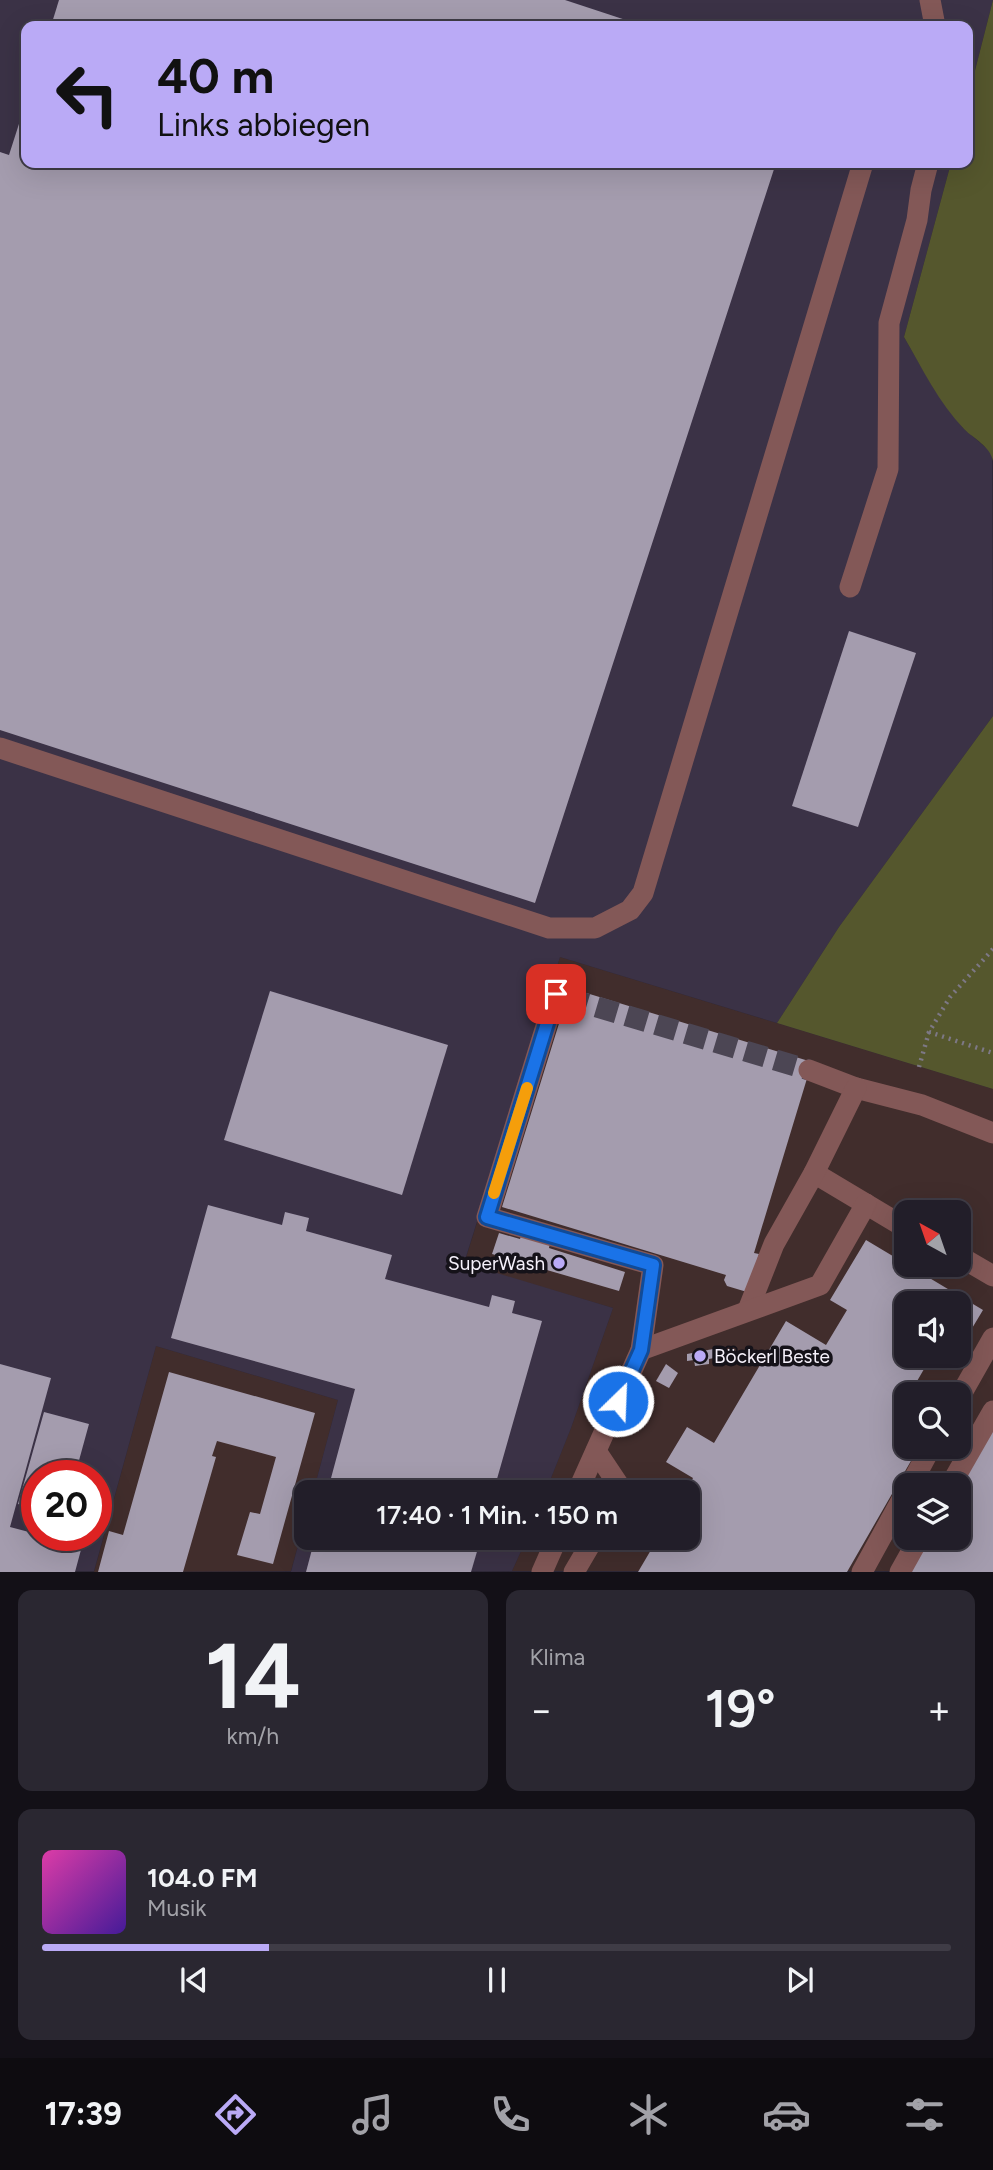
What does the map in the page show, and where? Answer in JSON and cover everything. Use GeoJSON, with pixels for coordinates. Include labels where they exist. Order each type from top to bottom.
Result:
{"type":"FeatureCollection","features":[{"type":"Feature","properties":{"kind":"lane"},"geometry":{"type":"LineString","coordinates":[[930,0],[934,21]]}},
{"type":"Feature","properties":{"kind":"lane"},"geometry":{"type":"LineString","coordinates":[[0,748],[549,928],[594,928],[630,910],[643,893],[861,168]]}},
{"type":"Feature","properties":{"kind":"lane"},"geometry":{"type":"LineString","coordinates":[[850,587],[888,469],[889,323],[917,220],[928,168]]}},
{"type":"Feature","properties":{"kind":"lane"},"geometry":{"type":"LineString","coordinates":[[567,998],[556,994],[487,1217],[653,1265],[641,1350],[583,1480]]}},
{"type":"Feature","properties":{"kind":"lane"},"geometry":{"type":"LineString","coordinates":[[809,1070],[856,1088],[922,1105],[993,1133]]}},
{"type":"Feature","properties":{"kind":"lane"},"geometry":{"type":"LineString","coordinates":[[748,1310],[774,1244],[814,1173],[856,1088]]}},
{"type":"Feature","properties":{"kind":"lane"},"geometry":{"type":"LineString","coordinates":[[814,1173],[894,1221]]}},
{"type":"Feature","properties":{"kind":"lane"},"geometry":{"type":"LineString","coordinates":[[641,1350],[820,1285],[866,1204]]}},
{"type":"Feature","properties":{"kind":"lane"},"geometry":{"type":"LineString","coordinates":[[971,1263],[993,1276]]}},
{"type":"Feature","properties":{"kind":"lane"},"geometry":{"type":"LineString","coordinates":[[968,1382],[993,1338]]}},
{"type":"Feature","properties":{"kind":"lane"},"geometry":{"type":"LineString","coordinates":[[957,1473],[993,1411]]}},
{"type":"Feature","properties":{"kind":"lane"},"geometry":{"type":"LineString","coordinates":[[596,1451],[615,1480]]}},
{"type":"Feature","properties":{"kind":"lane"},"geometry":{"type":"LineString","coordinates":[[862,1572],[894,1514]]}},
{"type":"Feature","properties":{"kind":"lane"},"geometry":{"type":"LineString","coordinates":[[542,1572],[552,1550]]}},
{"type":"Feature","properties":{"kind":"lane"},"geometry":{"type":"LineString","coordinates":[[574,1572],[587,1550]]}},
{"type":"Feature","properties":{"kind":"lane"},"geometry":{"type":"LineString","coordinates":[[900,1572],[912,1550]]}},
{"type":"Feature","properties":{"kind":"path"},"geometry":{"type":"LineString","coordinates":[[919,1067],[929,1032],[950,997],[993,949]]}},
{"type":"Feature","properties":{"kind":"path"},"geometry":{"type":"LineString","coordinates":[[929,1032],[993,1053]]}},
{"type":"Feature","properties":{"kind":"shaded area"},"geometry":{"type":"Polygon","coordinates":[[[0,0],[993,0],[973,78],[973,21],[21,21],[21,168],[950,168],[904,337],[934,389],[963,428],[992,453],[993,716],[839,927],[777,1023],[560,957],[464,1263],[613,1308],[550,1480],[316,1480],[338,1400],[156,1346],[112,1506],[112,1460],[21,1460],[21,1551],[100,1551],[94,1571],[0,1571],[0,0]]]}},
{"type":"Feature","properties":{"kind":"shaded area"},"geometry":{"type":"Polygon","coordinates":[[[560,957],[993,1089],[993,1571],[512,1571],[522,1550],[700,1550],[700,1480],[550,1480],[613,1308],[464,1264],[560,957]]]}},
{"type":"Feature","properties":{"kind":"shaded area"},"geometry":{"type":"Polygon","coordinates":[[[156,1346],[338,1400],[316,1480],[294,1480],[294,1550],[297,1550],[291,1571],[94,1572],[100,1551],[112,1551],[112,1506],[156,1346]]]}},
{"type":"Feature","properties":{"kind":"shaded area"},"geometry":{"type":"Polygon","coordinates":[[[297,1550],[522,1550],[512,1571],[291,1572],[297,1550]]]}},
{"type":"Feature","properties":{"kind":"green space"},"geometry":{"type":"Polygon","coordinates":[[[993,0],[993,461],[985,447],[964,429],[947,408],[904,337],[950,168],[973,168],[973,78],[993,0]]]}},
{"type":"Feature","properties":{"kind":"green space"},"geometry":{"type":"Polygon","coordinates":[[[993,716],[993,1089],[777,1023],[839,927],[993,716]]]}},
{"type":"Feature","properties":{"kind":"building"},"geometry":{"type":"Polygon","coordinates":[[[59,0],[565,0],[629,21],[53,21],[59,0]]]}},
{"type":"Feature","properties":{"kind":"building"},"geometry":{"type":"Polygon","coordinates":[[[21,118],[21,168],[774,168],[535,903],[0,730],[0,152],[9,155],[21,118]]]}},
{"type":"Feature","properties":{"kind":"building"},"geometry":{"type":"Polygon","coordinates":[[[849,631],[916,653],[858,827],[792,806],[849,631]]]}},
{"type":"Feature","properties":{"kind":"building"},"geometry":{"type":"Polygon","coordinates":[[[570,988],[812,1062],[754,1253],[759,1254],[747,1292],[727,1286],[724,1280],[726,1275],[502,1207],[570,988]]]}},
{"type":"Feature","properties":{"kind":"building"},"geometry":{"type":"Polygon","coordinates":[[[270,991],[448,1045],[402,1195],[224,1140],[270,991]]]}},
{"type":"Feature","properties":{"kind":"building"},"geometry":{"type":"Polygon","coordinates":[[[208,1205],[282,1225],[285,1212],[309,1218],[306,1231],[392,1255],[385,1279],[489,1307],[492,1295],[515,1301],[512,1313],[542,1321],[497,1480],[330,1480],[355,1389],[171,1338],[208,1205]]]}},
{"type":"Feature","properties":{"kind":"building","name":"SuperWash"},"geometry":{"type":"Polygon","coordinates":[[[523,1229],[551,1238],[549,1248],[625,1272],[619,1291],[492,1254],[499,1233],[520,1239],[523,1229]]]}},
{"type":"Feature","properties":{"kind":"building"},"geometry":{"type":"Polygon","coordinates":[[[866,1240],[894,1257],[894,1278],[930,1278],[951,1291],[894,1291],[894,1368],[925,1368],[917,1382],[894,1382],[894,1459],[912,1459],[904,1473],[894,1473],[894,1490],[847,1572],[638,1572],[651,1550],[700,1550],[700,1480],[692,1480],[693,1478],[666,1462],[687,1427],[714,1443],[786,1321],[826,1345],[847,1310],[830,1300],[866,1240]]]}},
{"type":"Feature","properties":{"kind":"building"},"geometry":{"type":"Polygon","coordinates":[[[971,1303],[983,1310],[971,1330],[971,1303]]]}},
{"type":"Feature","properties":{"kind":"building","name":"Böckerl Beste"},"geometry":{"type":"Polygon","coordinates":[[[713,1349],[714,1358],[709,1359],[709,1364],[695,1366],[694,1360],[687,1361],[687,1354],[713,1349]]]}},
{"type":"Feature","properties":{"kind":"building"},"geometry":{"type":"Polygon","coordinates":[[[0,1364],[51,1378],[28,1460],[21,1460],[21,1487],[10,1527],[21,1530],[21,1551],[81,1551],[75,1572],[0,1572],[0,1364]]]}},
{"type":"Feature","properties":{"kind":"building"},"geometry":{"type":"Polygon","coordinates":[[[666,1364],[678,1373],[669,1388],[656,1381],[666,1364]]]}},
{"type":"Feature","properties":{"kind":"building"},"geometry":{"type":"Polygon","coordinates":[[[169,1372],[315,1413],[296,1480],[294,1480],[273,1564],[237,1555],[250,1512],[260,1514],[276,1457],[217,1441],[212,1456],[216,1457],[183,1572],[98,1572],[104,1551],[112,1551],[112,1532],[123,1535],[169,1372]]]}},
{"type":"Feature","properties":{"kind":"building"},"geometry":{"type":"Polygon","coordinates":[[[44,1412],[89,1424],[79,1460],[30,1460],[44,1412]]]}},
{"type":"Feature","properties":{"kind":"building"},"geometry":{"type":"Polygon","coordinates":[[[993,1424],[993,1572],[907,1572],[920,1550],[971,1550],[971,1473],[966,1473],[993,1424]]]}},
{"type":"Feature","properties":{"kind":"building"},"geometry":{"type":"Polygon","coordinates":[[[312,1550],[477,1550],[471,1572],[306,1572],[312,1550]]]}},
{"type":"Feature","properties":{"kind":"tunnel"},"geometry":{"type":"LineString","coordinates":[[567,998],[809,1070]]}},
{"type":"Feature","properties":{"kind":"slow traffic"},"geometry":{"type":"LineString","coordinates":[[494,1193],[527,1088]]}},
{"type":"Feature","properties":{"kind":"place","name":"SuperWash"},"geometry":{"type":"Point","coordinates":[559,1263]}},
{"type":"Feature","properties":{"kind":"place","name":"Böckerl Beste"},"geometry":{"type":"Point","coordinates":[700,1356]}},
{"type":"Feature","properties":{"kind":"route"},"geometry":{"type":"LineString","coordinates":[[556,994],[487,1217],[653,1265],[641,1350],[618,1401]]}}]}
